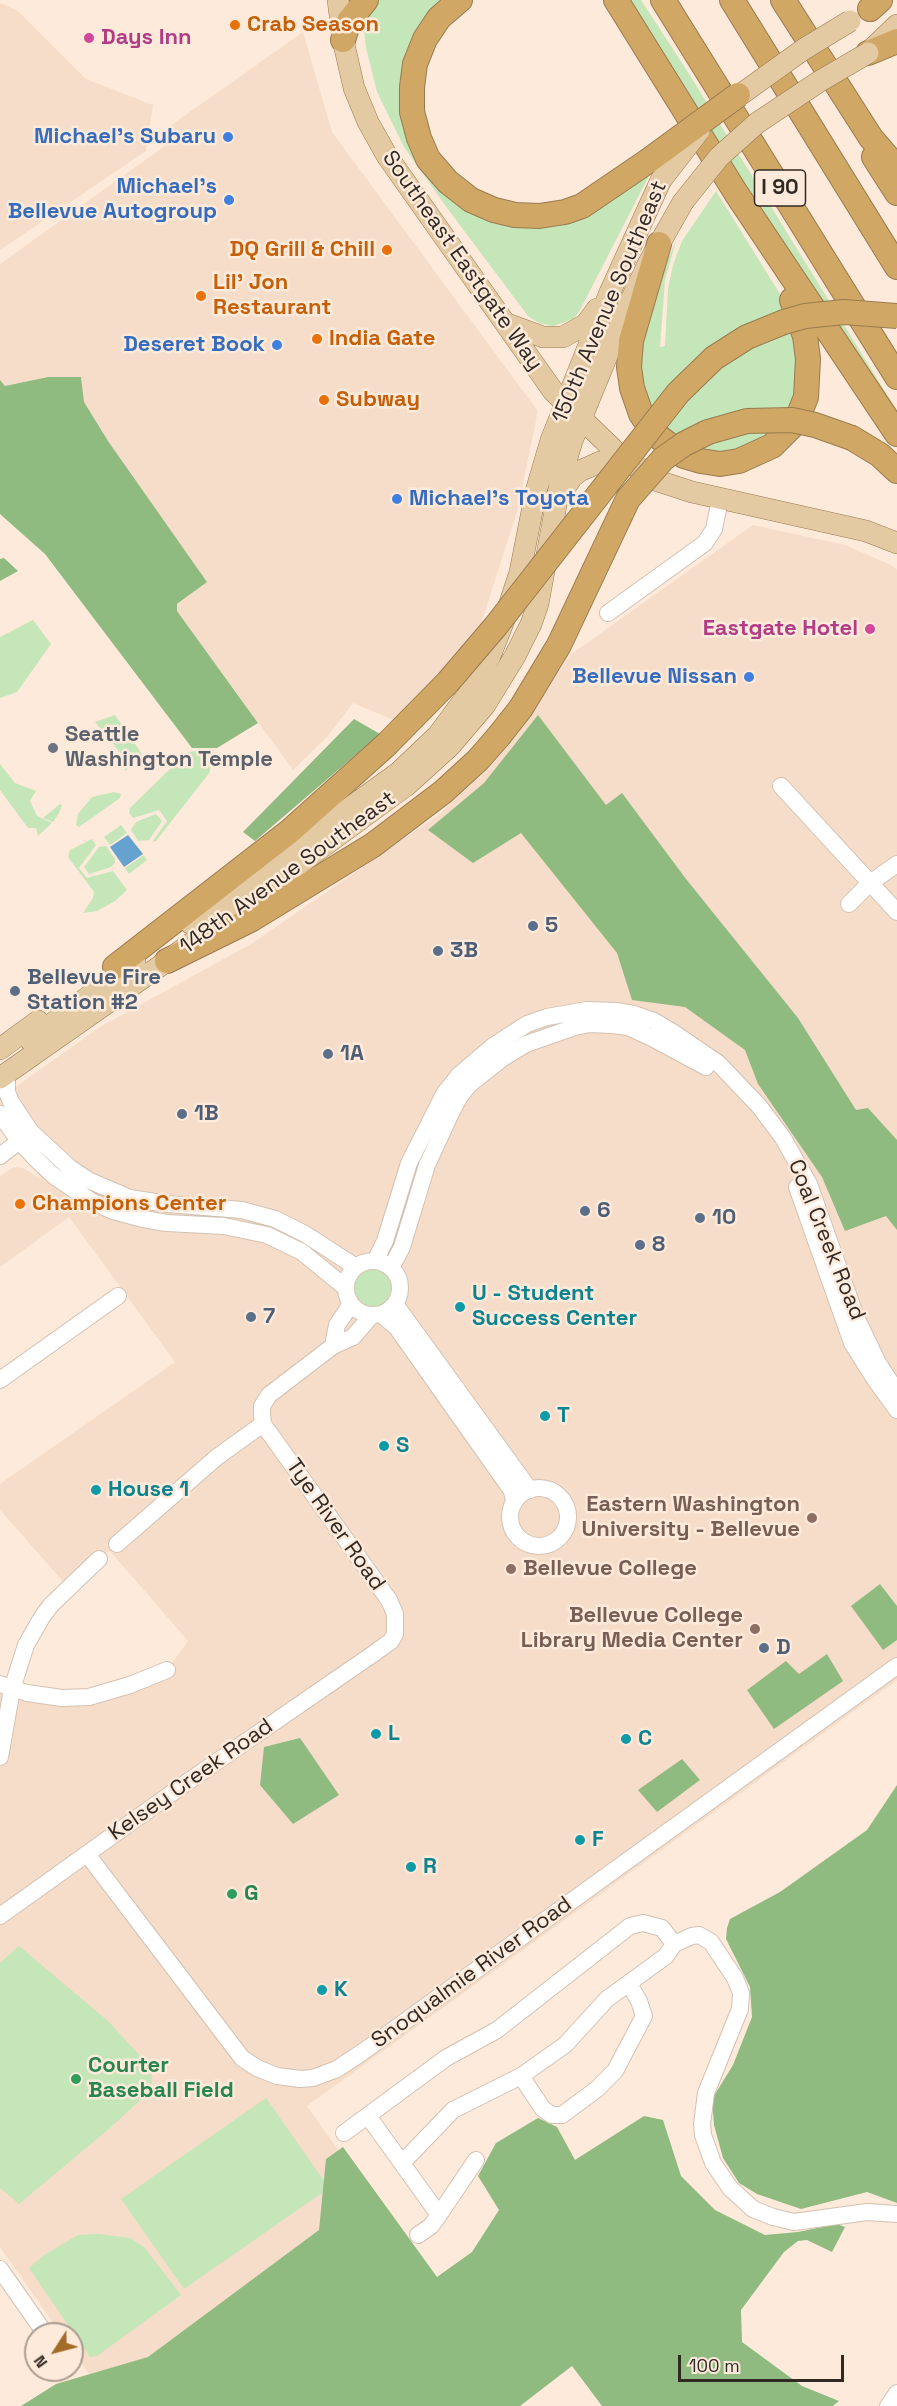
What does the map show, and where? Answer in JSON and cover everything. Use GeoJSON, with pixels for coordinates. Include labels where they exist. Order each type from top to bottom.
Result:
{"type":"FeatureCollection","features":[{"type":"Feature","properties":{"kind":"highway"},"geometry":{"type":"LineString","coordinates":[[343,40],[349,21],[366,0]]}},
{"type":"Feature","properties":{"kind":"highway"},"geometry":{"type":"LineString","coordinates":[[460,0],[439,18],[425,39],[415,64],[412,112],[428,159],[448,182],[471,200],[494,210],[515,215],[539,216],[565,212],[582,206],[655,170],[738,95]]}},
{"type":"Feature","properties":{"kind":"highway"},"geometry":{"type":"LineString","coordinates":[[598,0],[626,27],[664,78]]}},
{"type":"Feature","properties":{"kind":"highway"},"geometry":{"type":"LineString","coordinates":[[616,0],[736,193],[897,434]]}},
{"type":"Feature","properties":{"kind":"highway","name":"I 90"},"geometry":{"type":"LineString","coordinates":[[663,0],[897,377]]}},
{"type":"Feature","properties":{"kind":"highway","name":"I 90"},"geometry":{"type":"LineString","coordinates":[[732,0],[897,267]]}},
{"type":"Feature","properties":{"kind":"highway"},"geometry":{"type":"LineString","coordinates":[[783,0],[871,138],[897,168]]}},
{"type":"Feature","properties":{"kind":"highway"},"geometry":{"type":"LineString","coordinates":[[868,53],[897,41]]}},
{"type":"Feature","properties":{"kind":"highway"},"geometry":{"type":"LineString","coordinates":[[843,95],[875,158],[897,193]]}},
{"type":"Feature","properties":{"kind":"highway"},"geometry":{"type":"LineString","coordinates":[[843,182],[897,277]]}},
{"type":"Feature","properties":{"kind":"highway"},"geometry":{"type":"LineString","coordinates":[[736,193],[789,292],[842,378],[897,450]]}},
{"type":"Feature","properties":{"kind":"highway"},"geometry":{"type":"LineString","coordinates":[[658,244],[631,341],[629,367],[632,388],[641,414],[656,435],[684,456],[701,462],[720,464],[739,461],[772,446],[796,422],[806,397],[808,359],[805,336],[789,292]]}},
{"type":"Feature","properties":{"kind":"highway"},"geometry":{"type":"LineString","coordinates":[[115,967],[290,831],[386,746],[448,682],[495,627],[678,393],[714,358],[747,337],[805,316],[844,312],[897,316]]}},
{"type":"Feature","properties":{"kind":"highway"},"geometry":{"type":"LineString","coordinates":[[166,951],[252,920],[373,845],[443,792],[478,760],[521,708],[560,645],[628,499],[663,459],[684,444],[708,432],[747,421],[792,420],[852,438],[880,455],[897,471]]}},
{"type":"Feature","properties":{"kind":"main road","name":"Southeast Eastgate Way"},"geometry":{"type":"LineString","coordinates":[[338,0],[343,40],[354,88],[368,122],[387,156],[553,391],[615,452],[658,481],[720,500],[866,531],[897,543]]}},
{"type":"Feature","properties":{"kind":"main road"},"geometry":{"type":"LineString","coordinates":[[738,95],[804,49],[872,8]]}},
{"type":"Feature","properties":{"kind":"main road","name":"150th Avenue Southeast"},"geometry":{"type":"LineString","coordinates":[[498,637],[520,572],[541,471],[623,317],[658,244],[683,202],[719,157],[757,123],[820,81],[868,53],[897,26]]}},
{"type":"Feature","properties":{"kind":"main road","name":"150th Avenue Southeast"},"geometry":{"type":"LineString","coordinates":[[515,656],[538,604],[574,411],[610,292],[655,170]]}},
{"type":"Feature","properties":{"kind":"main road"},"geometry":{"type":"LineString","coordinates":[[504,323],[536,336],[563,337],[586,324],[610,292]]}},
{"type":"Feature","properties":{"kind":"main road"},"geometry":{"type":"LineString","coordinates":[[554,514],[563,489],[580,471],[600,462],[613,461],[633,466]]}},
{"type":"Feature","properties":{"kind":"main road","name":"148th Avenue Southeast"},"geometry":{"type":"LineString","coordinates":[[2,1072],[166,951],[420,754],[438,735],[469,693],[498,637]]}},
{"type":"Feature","properties":{"kind":"main road","name":"148th Avenue Southeast"},"geometry":{"type":"LineString","coordinates":[[0,1048],[115,967],[166,951],[431,765],[485,705],[515,656]]}},
{"type":"Feature","properties":{"kind":"street"},"geometry":{"type":"LineString","coordinates":[[608,613],[705,543],[714,529],[720,500]]}},
{"type":"Feature","properties":{"kind":"street"},"geometry":{"type":"LineString","coordinates":[[781,786],[897,912]]}},
{"type":"Feature","properties":{"kind":"street"},"geometry":{"type":"LineString","coordinates":[[849,904],[870,883],[897,864]]}},
{"type":"Feature","properties":{"kind":"street","name":"Coal Creek Road"},"geometry":{"type":"LineString","coordinates":[[375,1261],[386,1241],[409,1163],[417,1145],[444,1094],[459,1075],[508,1035],[537,1021],[587,1010],[634,1014],[654,1021],[718,1063],[771,1121],[809,1184],[856,1317],[878,1363],[897,1392]]}},
{"type":"Feature","properties":{"kind":"street","name":"Coal Creek Road"},"geometry":{"type":"LineString","coordinates":[[391,1268],[402,1247],[437,1140],[460,1096],[470,1084],[503,1058],[526,1044],[550,1035],[590,1024],[628,1027],[710,1069],[732,1090],[766,1133],[798,1189],[852,1343],[897,1410]]}},
{"type":"Feature","properties":{"kind":"street"},"geometry":{"type":"LineString","coordinates":[[2,1072],[7,1092],[25,1136],[65,1184],[91,1201],[113,1211],[167,1223],[224,1226],[267,1235],[302,1252],[348,1296],[357,1310],[383,1311],[512,1491],[514,1503],[510,1518],[517,1537],[525,1543],[546,1546],[555,1541],[566,1528],[567,1511],[564,1503],[552,1491],[530,1490],[514,1503]]}},
{"type":"Feature","properties":{"kind":"street"},"geometry":{"type":"LineString","coordinates":[[0,1114],[25,1136],[69,1167],[108,1190],[151,1202],[242,1210],[275,1219],[305,1234],[356,1267]]}},
{"type":"Feature","properties":{"kind":"street"},"geometry":{"type":"LineString","coordinates":[[0,1156],[25,1136]]}},
{"type":"Feature","properties":{"kind":"street"},"geometry":{"type":"LineString","coordinates":[[117,1544],[217,1457],[263,1424],[262,1406],[269,1395],[333,1346],[353,1337],[399,1295],[400,1286],[391,1268],[375,1261],[356,1267],[350,1273],[348,1296],[337,1325],[333,1346]]}},
{"type":"Feature","properties":{"kind":"street"},"geometry":{"type":"LineString","coordinates":[[0,1380],[118,1296]]}},
{"type":"Feature","properties":{"kind":"street"},"geometry":{"type":"LineString","coordinates":[[383,1311],[530,1490]]}},
{"type":"Feature","properties":{"kind":"street","name":"Tye River Road"},"geometry":{"type":"LineString","coordinates":[[263,1424],[389,1600],[395,1614],[395,1635],[384,1646]]}},
{"type":"Feature","properties":{"kind":"street"},"geometry":{"type":"LineString","coordinates":[[0,1757],[6,1687],[26,1645],[42,1617],[99,1559]]}},
{"type":"Feature","properties":{"kind":"street","name":"Kelsey Creek Road"},"geometry":{"type":"LineString","coordinates":[[0,1916],[384,1646]]}},
{"type":"Feature","properties":{"kind":"street","name":"Snoqualmie River Road"},"geometry":{"type":"LineString","coordinates":[[87,1854],[242,2058],[256,2068],[277,2076],[313,2078],[337,2069],[364,2051],[897,1666]]}},
{"type":"Feature","properties":{"kind":"street"},"geometry":{"type":"LineString","coordinates":[[6,1687],[62,1698],[89,1697],[130,1685],[167,1670]]}},
{"type":"Feature","properties":{"kind":"street"},"geometry":{"type":"LineString","coordinates":[[344,2133],[446,2058],[497,2030],[630,1926],[643,1923],[662,1928],[674,1944]]}},
{"type":"Feature","properties":{"kind":"street"},"geometry":{"type":"LineString","coordinates":[[402,2163],[453,2110],[521,2076],[565,2045],[607,1999],[666,1956],[674,1944],[699,1935],[711,1942],[735,1978],[741,1993],[740,2009],[706,2093],[702,2124],[703,2135],[713,2163],[730,2188],[753,2209],[794,2222],[867,2212],[897,2214]]}},
{"type":"Feature","properties":{"kind":"street"},"geometry":{"type":"LineString","coordinates":[[521,2076],[543,2109],[552,2115],[562,2115],[597,2089],[615,2071],[644,2016],[639,2001],[629,1984]]}},
{"type":"Feature","properties":{"kind":"street"},"geometry":{"type":"LineString","coordinates":[[368,2116],[439,2215]]}},
{"type":"Feature","properties":{"kind":"street"},"geometry":{"type":"LineString","coordinates":[[418,2235],[431,2226],[476,2160]]}},
{"type":"Feature","properties":{"kind":"street"},"geometry":{"type":"LineString","coordinates":[[0,2269],[37,2322]]}},
{"type":"Feature","properties":{"kind":"street"},"geometry":{"type":"LineString","coordinates":[[888,2406],[897,2392]]}},
{"type":"Feature","properties":{"kind":"shaded area"},"geometry":{"type":"Polygon","coordinates":[[[0,3],[18,11],[86,79],[153,105],[146,151],[0,250],[0,3]]]}},
{"type":"Feature","properties":{"kind":"shaded area"},"geometry":{"type":"Polygon","coordinates":[[[303,32],[332,132],[537,410],[517,512],[478,633],[396,721],[353,703],[328,736],[293,770],[177,611],[177,605],[207,582],[108,441],[84,402],[81,377],[48,377],[5,386],[0,380],[0,264],[169,143],[170,126],[303,32]]]}},
{"type":"Feature","properties":{"kind":"shaded area","name":"Bellevue College"},"geometry":{"type":"Polygon","coordinates":[[[753,525],[845,545],[891,565],[897,570],[897,1680],[307,2106],[513,2395],[112,2406],[84,2367],[84,2322],[53,2322],[0,2247],[0,1684],[62,1698],[167,1670],[188,1641],[110,1551],[68,1587],[0,1510],[0,1484],[175,1362],[69,1217],[0,1267],[0,1176],[14,1167],[23,1168],[41,1179],[0,1123],[0,1098],[100,1027],[251,944],[437,816],[491,767],[537,705],[570,655],[753,525]]]}},
{"type":"Feature","properties":{"kind":"green space"},"geometry":{"type":"Polygon","coordinates":[[[378,0],[448,0],[430,17],[413,145],[506,222],[653,168],[579,312],[573,319],[553,326],[539,323],[528,316],[404,147],[377,92],[366,48],[363,22],[378,0]]]}},
{"type":"Feature","properties":{"kind":"green space"},"geometry":{"type":"Polygon","coordinates":[[[630,0],[641,0],[691,77],[897,411],[897,420],[796,270],[630,0]]]}},
{"type":"Feature","properties":{"kind":"green space"},"geometry":{"type":"Polygon","coordinates":[[[716,191],[785,302],[799,349],[793,406],[779,427],[744,449],[716,453],[692,448],[649,415],[637,359],[653,292],[676,241],[665,280],[660,347],[665,346],[668,289],[673,265],[682,241],[716,191]]]}},
{"type":"Feature","properties":{"kind":"green space"},"geometry":{"type":"Polygon","coordinates":[[[48,377],[81,377],[84,402],[108,441],[207,582],[177,604],[177,611],[258,723],[217,748],[192,748],[45,554],[0,514],[0,380],[5,386],[48,377]]]}},
{"type":"Feature","properties":{"kind":"green space"},"geometry":{"type":"Polygon","coordinates":[[[4,558],[18,571],[0,581],[0,559],[4,558]]]}},
{"type":"Feature","properties":{"kind":"green space"},"geometry":{"type":"Polygon","coordinates":[[[33,620],[51,644],[17,692],[0,698],[0,637],[33,620]]]}},
{"type":"Feature","properties":{"kind":"green space"},"geometry":{"type":"Polygon","coordinates":[[[115,715],[144,757],[125,771],[122,755],[95,722],[115,715]]]}},
{"type":"Feature","properties":{"kind":"green space"},"geometry":{"type":"Polygon","coordinates":[[[538,715],[606,805],[622,793],[686,879],[798,1018],[856,1110],[868,1108],[897,1140],[897,1230],[886,1216],[845,1231],[822,1177],[758,1084],[745,1050],[685,1007],[632,1000],[617,953],[521,833],[473,863],[428,830],[484,783],[538,715]]]}},
{"type":"Feature","properties":{"kind":"green space"},"geometry":{"type":"Polygon","coordinates":[[[354,719],[380,734],[255,841],[243,832],[354,719]]]}},
{"type":"Feature","properties":{"kind":"green space"},"geometry":{"type":"Polygon","coordinates":[[[195,751],[210,767],[210,772],[156,841],[152,842],[167,821],[159,810],[133,818],[129,813],[130,808],[184,753],[195,751]]]}},
{"type":"Feature","properties":{"kind":"green space"},"geometry":{"type":"Polygon","coordinates":[[[0,764],[15,783],[36,791],[30,801],[37,816],[52,823],[38,836],[36,828],[28,828],[0,790],[0,764]]]}},
{"type":"Feature","properties":{"kind":"green space"},"geometry":{"type":"Polygon","coordinates":[[[114,792],[121,794],[120,798],[79,827],[76,825],[78,814],[92,797],[114,792]]]}},
{"type":"Feature","properties":{"kind":"green space"},"geometry":{"type":"Polygon","coordinates":[[[60,804],[62,805],[59,813],[53,822],[43,818],[60,804]]]}},
{"type":"Feature","properties":{"kind":"green space"},"geometry":{"type":"Polygon","coordinates":[[[156,814],[162,821],[149,840],[138,841],[131,830],[136,822],[156,814]]]}},
{"type":"Feature","properties":{"kind":"green space"},"geometry":{"type":"Polygon","coordinates":[[[121,825],[127,833],[110,845],[104,837],[121,825]]]}},
{"type":"Feature","properties":{"kind":"green space"},"geometry":{"type":"Polygon","coordinates":[[[92,839],[96,845],[79,868],[87,878],[113,871],[127,890],[115,901],[97,911],[83,913],[93,898],[94,892],[68,857],[70,850],[92,839]]]}},
{"type":"Feature","properties":{"kind":"green space"},"geometry":{"type":"Polygon","coordinates":[[[106,846],[115,859],[115,863],[111,867],[89,874],[84,867],[99,847],[106,846]]]}},
{"type":"Feature","properties":{"kind":"green space"},"geometry":{"type":"Polygon","coordinates":[[[144,855],[147,860],[129,874],[125,868],[144,855]]]}},
{"type":"Feature","properties":{"kind":"green space"},"geometry":{"type":"Polygon","coordinates":[[[373,1270],[386,1275],[391,1288],[386,1301],[373,1306],[360,1301],[355,1288],[360,1275],[373,1270]]]}},
{"type":"Feature","properties":{"kind":"green space"},"geometry":{"type":"Polygon","coordinates":[[[880,1584],[897,1606],[897,1640],[883,1650],[851,1606],[880,1584]]]}},
{"type":"Feature","properties":{"kind":"green space"},"geometry":{"type":"Polygon","coordinates":[[[827,1654],[843,1681],[774,1729],[747,1690],[786,1661],[799,1674],[827,1654]]]}},
{"type":"Feature","properties":{"kind":"green space"},"geometry":{"type":"Polygon","coordinates":[[[300,1738],[339,1795],[293,1824],[260,1785],[264,1747],[300,1738]]]}},
{"type":"Feature","properties":{"kind":"green space"},"geometry":{"type":"Polygon","coordinates":[[[682,1759],[700,1780],[657,1812],[638,1790],[682,1759]]]}},
{"type":"Feature","properties":{"kind":"green space"},"geometry":{"type":"Polygon","coordinates":[[[897,1785],[897,2203],[867,2192],[801,2209],[757,2194],[739,2183],[723,2158],[714,2125],[712,2099],[733,2065],[752,2017],[750,1987],[726,1939],[727,1928],[730,1919],[780,1892],[867,1830],[897,1785]]]}},
{"type":"Feature","properties":{"kind":"green space","name":"Courter Baseball Field"},"geometry":{"type":"Polygon","coordinates":[[[19,1946],[108,2021],[152,2069],[152,2089],[110,2128],[19,2204],[0,2188],[0,1963],[19,1946]]]}},
{"type":"Feature","properties":{"kind":"green space"},"geometry":{"type":"Polygon","coordinates":[[[266,2098],[329,2188],[184,2289],[121,2199],[266,2098]]]}},
{"type":"Feature","properties":{"kind":"green space"},"geometry":{"type":"Polygon","coordinates":[[[644,2116],[663,2120],[681,2176],[715,2210],[765,2235],[798,2232],[837,2224],[845,2227],[832,2252],[807,2240],[798,2241],[784,2252],[741,2310],[742,2342],[802,2386],[839,2401],[833,2406],[602,2406],[572,2366],[520,2406],[21,2406],[56,2384],[84,2382],[84,2376],[148,2357],[319,2230],[326,2159],[343,2147],[437,2277],[472,2252],[499,2210],[478,2176],[496,2143],[538,2118],[557,2127],[575,2160],[644,2116]]]}},
{"type":"Feature","properties":{"kind":"green space"},"geometry":{"type":"Polygon","coordinates":[[[99,2234],[130,2238],[144,2247],[181,2295],[97,2356],[90,2357],[84,2348],[84,2322],[66,2322],[29,2268],[44,2255],[78,2235],[99,2234]]]}},
{"type":"Feature","properties":{"kind":"water"},"geometry":{"type":"Polygon","coordinates":[[[128,835],[143,854],[124,867],[110,847],[128,835]]]}},
{"type":"Feature","properties":{"kind":"place","name":"Crab Season"},"geometry":{"type":"Point","coordinates":[235,25]}},
{"type":"Feature","properties":{"kind":"place","name":"Days Inn"},"geometry":{"type":"Point","coordinates":[89,38]}},
{"type":"Feature","properties":{"kind":"place","name":"Michael's Subaru"},"geometry":{"type":"Point","coordinates":[228,137]}},
{"type":"Feature","properties":{"kind":"place","name":"Michael's Bellevue Autogroup"},"geometry":{"type":"Point","coordinates":[229,200]}},
{"type":"Feature","properties":{"kind":"place","name":"DQ Grill & Chill"},"geometry":{"type":"Point","coordinates":[387,250]}},
{"type":"Feature","properties":{"kind":"place","name":"Lil' Jon Restaurant"},"geometry":{"type":"Point","coordinates":[201,296]}},
{"type":"Feature","properties":{"kind":"place","name":"India Gate"},"geometry":{"type":"Point","coordinates":[317,339]}},
{"type":"Feature","properties":{"kind":"place","name":"Deseret Book"},"geometry":{"type":"Point","coordinates":[277,345]}},
{"type":"Feature","properties":{"kind":"place","name":"Subway"},"geometry":{"type":"Point","coordinates":[324,400]}},
{"type":"Feature","properties":{"kind":"place","name":"Michael's Toyota"},"geometry":{"type":"Point","coordinates":[397,499]}},
{"type":"Feature","properties":{"kind":"place","name":"Eastgate Hotel"},"geometry":{"type":"Point","coordinates":[870,629]}},
{"type":"Feature","properties":{"kind":"place","name":"Bellevue Nissan"},"geometry":{"type":"Point","coordinates":[749,677]}},
{"type":"Feature","properties":{"kind":"place","name":"Seattle Washington Temple"},"geometry":{"type":"Point","coordinates":[53,748]}},
{"type":"Feature","properties":{"kind":"place","name":"5"},"geometry":{"type":"Point","coordinates":[533,926]}},
{"type":"Feature","properties":{"kind":"place","name":"3B"},"geometry":{"type":"Point","coordinates":[438,951]}},
{"type":"Feature","properties":{"kind":"place","name":"Bellevue Fire Station #2"},"geometry":{"type":"Point","coordinates":[15,991]}},
{"type":"Feature","properties":{"kind":"place","name":"1A"},"geometry":{"type":"Point","coordinates":[328,1054]}},
{"type":"Feature","properties":{"kind":"place","name":"1B"},"geometry":{"type":"Point","coordinates":[182,1114]}},
{"type":"Feature","properties":{"kind":"place","name":"Champions Center"},"geometry":{"type":"Point","coordinates":[20,1204]}},
{"type":"Feature","properties":{"kind":"place","name":"6"},"geometry":{"type":"Point","coordinates":[585,1211]}},
{"type":"Feature","properties":{"kind":"place","name":"10"},"geometry":{"type":"Point","coordinates":[700,1218]}},
{"type":"Feature","properties":{"kind":"place","name":"8"},"geometry":{"type":"Point","coordinates":[640,1245]}},
{"type":"Feature","properties":{"kind":"place","name":"U - Student Success Center"},"geometry":{"type":"Point","coordinates":[460,1307]}},
{"type":"Feature","properties":{"kind":"place","name":"7"},"geometry":{"type":"Point","coordinates":[251,1317]}},
{"type":"Feature","properties":{"kind":"place","name":"T"},"geometry":{"type":"Point","coordinates":[545,1416]}},
{"type":"Feature","properties":{"kind":"place","name":"S"},"geometry":{"type":"Point","coordinates":[384,1446]}},
{"type":"Feature","properties":{"kind":"place","name":"House 1"},"geometry":{"type":"Point","coordinates":[96,1490]}},
{"type":"Feature","properties":{"kind":"place","name":"Eastern Washington University - Bellevue"},"geometry":{"type":"Point","coordinates":[812,1518]}},
{"type":"Feature","properties":{"kind":"place","name":"Bellevue College"},"geometry":{"type":"Point","coordinates":[511,1569]}},
{"type":"Feature","properties":{"kind":"place","name":"Bellevue College Library Media Center"},"geometry":{"type":"Point","coordinates":[755,1629]}},
{"type":"Feature","properties":{"kind":"place","name":"D"},"geometry":{"type":"Point","coordinates":[764,1648]}},
{"type":"Feature","properties":{"kind":"place","name":"L"},"geometry":{"type":"Point","coordinates":[376,1734]}},
{"type":"Feature","properties":{"kind":"place","name":"C"},"geometry":{"type":"Point","coordinates":[626,1739]}},
{"type":"Feature","properties":{"kind":"place","name":"F"},"geometry":{"type":"Point","coordinates":[580,1840]}},
{"type":"Feature","properties":{"kind":"place","name":"R"},"geometry":{"type":"Point","coordinates":[411,1867]}},
{"type":"Feature","properties":{"kind":"place","name":"G"},"geometry":{"type":"Point","coordinates":[232,1894]}},
{"type":"Feature","properties":{"kind":"place","name":"K"},"geometry":{"type":"Point","coordinates":[322,1990]}},
{"type":"Feature","properties":{"kind":"place","name":"Courter Baseball Field"},"geometry":{"type":"Point","coordinates":[76,2079]}}]}
